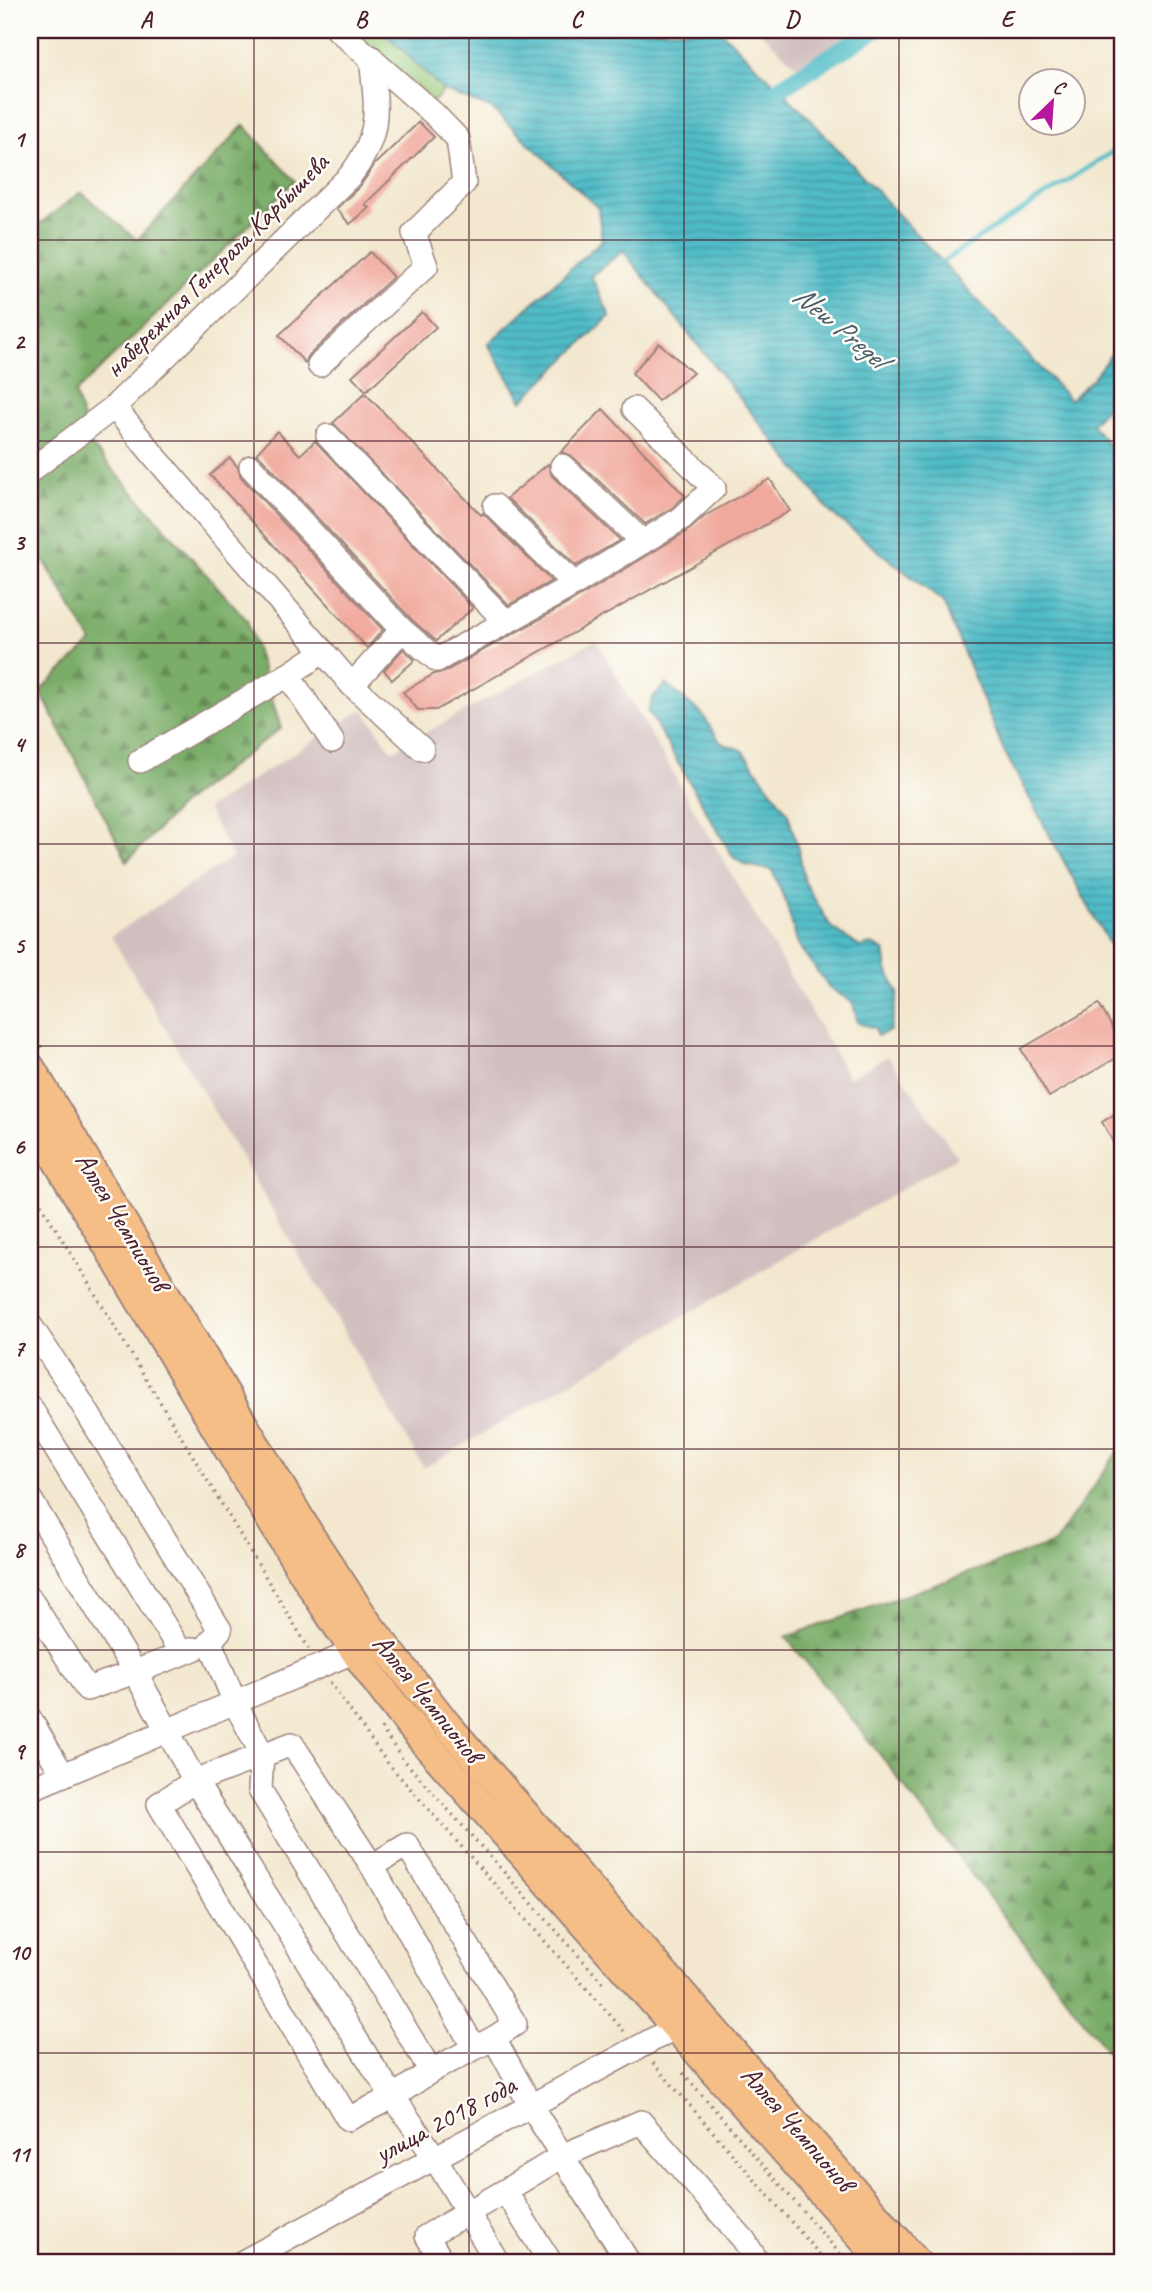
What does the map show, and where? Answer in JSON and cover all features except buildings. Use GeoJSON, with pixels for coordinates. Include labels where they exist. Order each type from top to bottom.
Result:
{"type":"FeatureCollection","features":[{"type":"Feature","properties":{"kind":"main road","name":"Аллея Чемпионов"},"geometry":{"type":"LineString","coordinates":[[37,1059],[310,1536],[383,1644],[447,1725],[918,2263]]}},
{"type":"Feature","properties":{"kind":"main road","name":"Аллея Чемпионов"},"geometry":{"type":"LineString","coordinates":[[30,1115],[288,1550],[353,1652],[408,1723],[884,2263]]}},
{"type":"Feature","properties":{"kind":"street"},"geometry":{"type":"LineString","coordinates":[[319,365],[426,266],[414,233],[464,183],[458,139],[371,57],[338,30]]}},
{"type":"Feature","properties":{"kind":"street","name":"набережная Генерала Карбышева"},"geometry":{"type":"LineString","coordinates":[[371,57],[376,112],[365,156],[350,176],[114,407],[352,685],[422,749]]}},
{"type":"Feature","properties":{"kind":"street"},"geometry":{"type":"LineString","coordinates":[[30,471],[114,407]]}},
{"type":"Feature","properties":{"kind":"street"},"geometry":{"type":"LineString","coordinates":[[251,467],[402,630],[437,660],[574,584],[682,518],[714,488],[634,409]]}},
{"type":"Feature","properties":{"kind":"street"},"geometry":{"type":"LineString","coordinates":[[328,436],[506,622]]}},
{"type":"Feature","properties":{"kind":"street"},"geometry":{"type":"LineString","coordinates":[[562,466],[643,542]]}},
{"type":"Feature","properties":{"kind":"street"},"geometry":{"type":"LineString","coordinates":[[495,506],[574,584]]}},
{"type":"Feature","properties":{"kind":"street"},"geometry":{"type":"LineString","coordinates":[[352,685],[402,630]]}},
{"type":"Feature","properties":{"kind":"street"},"geometry":{"type":"LineString","coordinates":[[140,761],[323,652]]}},
{"type":"Feature","properties":{"kind":"street"},"geometry":{"type":"LineString","coordinates":[[288,675],[332,741]]}},
{"type":"Feature","properties":{"kind":"street"},"geometry":{"type":"LineString","coordinates":[[30,1325],[84,1406],[220,1630],[210,1642],[86,1689],[30,1599]]}},
{"type":"Feature","properties":{"kind":"street"},"geometry":{"type":"LineString","coordinates":[[30,1407],[182,1654]]}},
{"type":"Feature","properties":{"kind":"street"},"geometry":{"type":"LineString","coordinates":[[30,1499],[169,1730],[195,1781],[393,2096],[435,2158],[498,2263]]}},
{"type":"Feature","properties":{"kind":"street"},"geometry":{"type":"LineString","coordinates":[[210,1642],[235,1703],[262,1755],[260,1790],[431,2071]]}},
{"type":"Feature","properties":{"kind":"street"},"geometry":{"type":"LineString","coordinates":[[30,1789],[353,1652]]}},
{"type":"Feature","properties":{"kind":"street"},"geometry":{"type":"LineString","coordinates":[[30,1719],[63,1775]]}},
{"type":"Feature","properties":{"kind":"street"},"geometry":{"type":"LineString","coordinates":[[372,1866],[407,1845],[515,2024],[484,2043],[431,2071],[393,2096],[348,2119],[159,1804],[195,1781],[292,1744],[484,2043],[531,2106],[629,2263]]}},
{"type":"Feature","properties":{"kind":"street","name":"улица 2018 года"},"geometry":{"type":"LineString","coordinates":[[242,2263],[676,2027]]}},
{"type":"Feature","properties":{"kind":"street"},"geometry":{"type":"LineString","coordinates":[[443,2263],[427,2236],[562,2156],[641,2122],[744,2240],[758,2263]]}},
{"type":"Feature","properties":{"kind":"street"},"geometry":{"type":"LineString","coordinates":[[505,2191],[551,2263]]}},
{"type":"Feature","properties":{"kind":"path"},"geometry":{"type":"LineString","coordinates":[[30,1028],[37,1059]]}},
{"type":"Feature","properties":{"kind":"shaded area"},"geometry":{"type":"Polygon","coordinates":[[[758,30],[856,30],[802,71],[758,30]]]}},
{"type":"Feature","properties":{"kind":"shaded area"},"geometry":{"type":"Polygon","coordinates":[[[596,640],[849,1078],[888,1056],[957,1157],[424,1468],[111,936],[233,857],[207,809],[363,709],[392,751],[596,640]]]}},
{"type":"Feature","properties":{"kind":"green space"},"geometry":{"type":"Polygon","coordinates":[[[351,30],[382,30],[444,91],[433,102],[351,30]]]}},
{"type":"Feature","properties":{"kind":"green space"},"geometry":{"type":"Polygon","coordinates":[[[244,125],[295,181],[75,393],[91,445],[247,620],[281,728],[183,803],[127,861],[40,691],[92,642],[30,537],[30,231],[81,192],[137,240],[244,125]]]}},
{"type":"Feature","properties":{"kind":"green space"},"geometry":{"type":"Polygon","coordinates":[[[1123,1444],[1123,2072],[881,1756],[786,1637],[1054,1543],[1123,1444]]]}},
{"type":"Feature","properties":{"kind":"water","name":"New Pregel"},"geometry":{"type":"Polygon","coordinates":[[[382,30],[720,30],[808,117],[1070,400],[1091,380],[1123,339],[1123,409],[1113,400],[1092,424],[1123,463],[1123,970],[1004,751],[943,602],[831,513],[623,251],[591,276],[610,316],[522,401],[488,344],[602,240],[598,208],[491,108],[444,91],[382,30]]]}},
{"type":"Feature","properties":{"kind":"water"},"geometry":{"type":"Polygon","coordinates":[[[666,684],[702,714],[721,743],[742,750],[788,813],[804,881],[831,927],[860,947],[872,944],[884,950],[887,970],[898,993],[890,1031],[877,1036],[875,1028],[858,1023],[853,1003],[829,987],[798,945],[786,903],[772,870],[745,865],[733,857],[648,711],[653,697],[666,684]]]}},
{"type":"Feature","properties":{"kind":"waterway"},"geometry":{"type":"LineString","coordinates":[[780,88],[874,30]]}},
{"type":"Feature","properties":{"kind":"waterway"},"geometry":{"type":"LineString","coordinates":[[942,262],[1123,145]]}}]}
